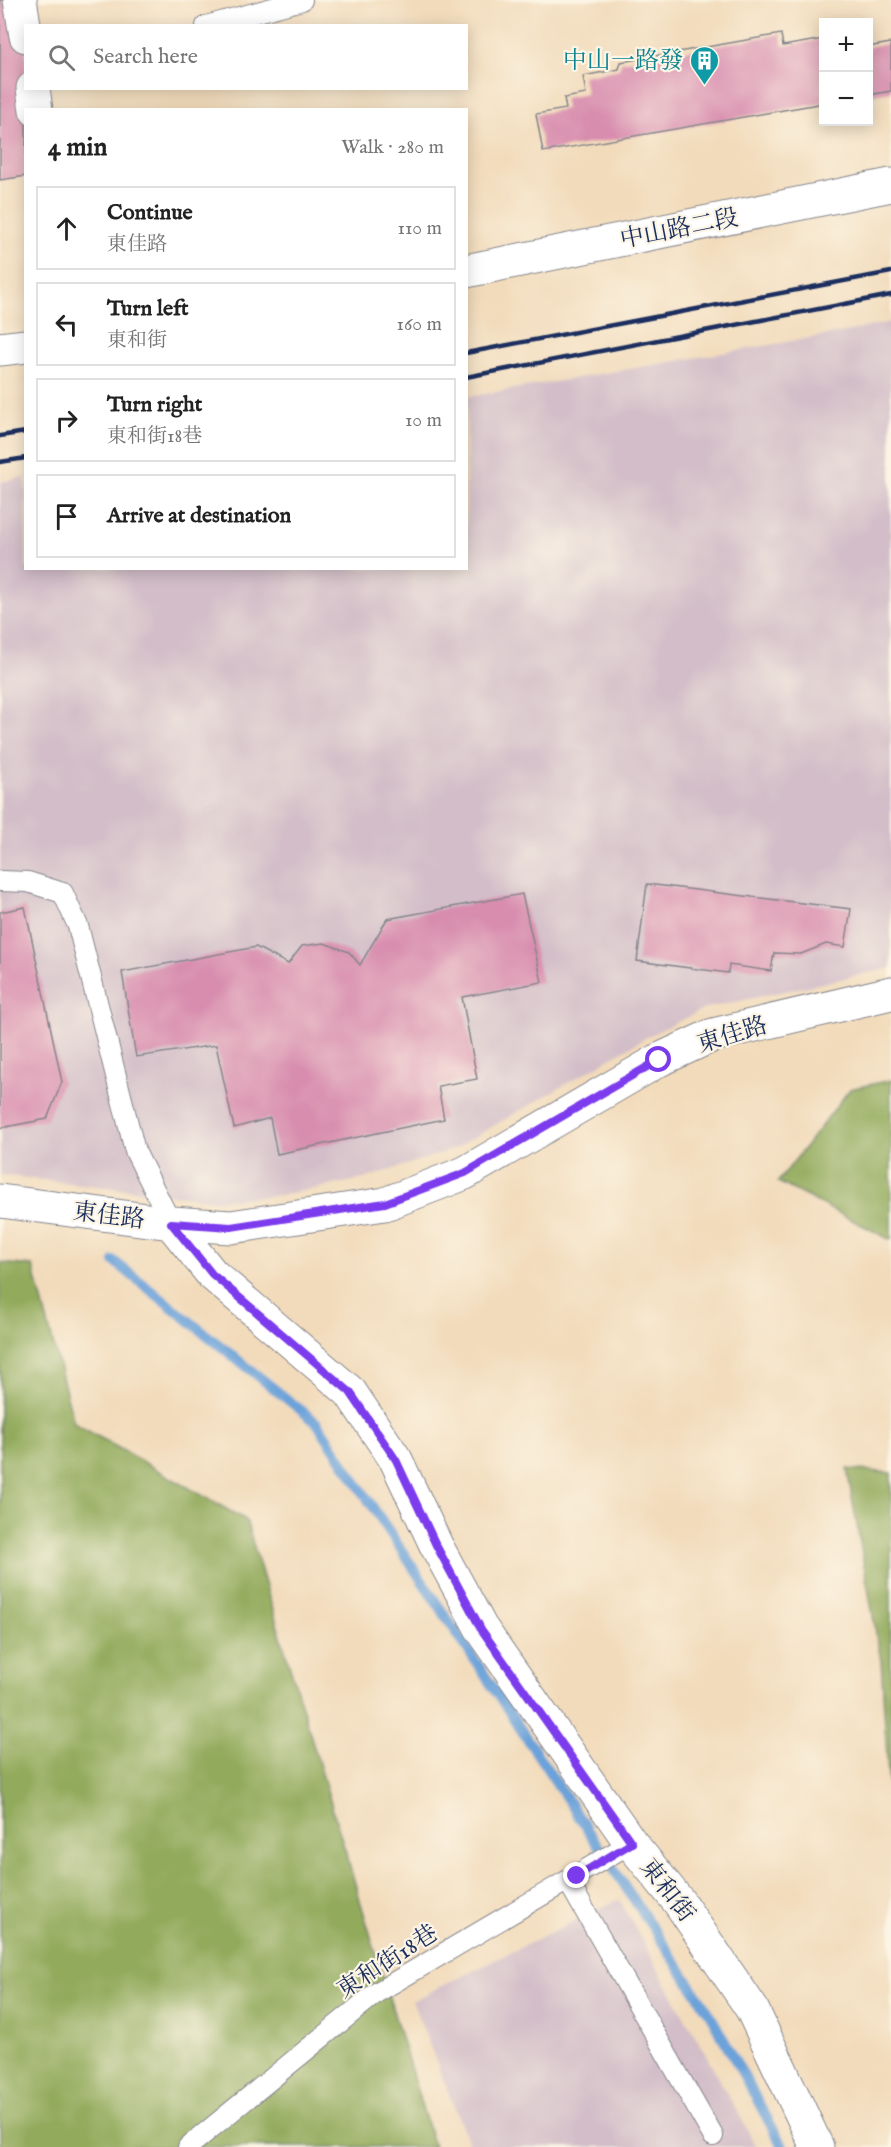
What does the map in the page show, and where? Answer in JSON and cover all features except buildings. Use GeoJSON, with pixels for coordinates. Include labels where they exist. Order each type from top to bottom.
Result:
{"type":"FeatureCollection","features":[{"type":"Feature","properties":{"kind":"street"},"geometry":{"type":"LineString","coordinates":[[20,0],[24,24]]}},
{"type":"Feature","properties":{"kind":"street"},"geometry":{"type":"LineString","coordinates":[[33,90],[36,108]]}},
{"type":"Feature","properties":{"kind":"street","name":"中山路二段"},"geometry":{"type":"LineString","coordinates":[[468,271],[891,185]]}},
{"type":"Feature","properties":{"kind":"street"},"geometry":{"type":"LineString","coordinates":[[0,343],[24,344]]}},
{"type":"Feature","properties":{"kind":"street"},"geometry":{"type":"LineString","coordinates":[[0,349],[24,344]]}},
{"type":"Feature","properties":{"kind":"street","name":"東佳路"},"geometry":{"type":"LineString","coordinates":[[0,1201],[171,1223],[231,1227],[385,1203],[465,1173],[659,1060],[713,1035],[891,993]]}},
{"type":"Feature","properties":{"kind":"street","name":"東和街"},"geometry":{"type":"LineString","coordinates":[[171,1223],[212,1274],[350,1392],[396,1460],[436,1545],[481,1629],[624,1848],[680,1902],[752,2009],[817,2147]]}},
{"type":"Feature","properties":{"kind":"lane"},"geometry":{"type":"LineString","coordinates":[[213,24],[302,0]]}},
{"type":"Feature","properties":{"kind":"lane"},"geometry":{"type":"LineString","coordinates":[[0,881],[28,882],[63,893],[78,926],[135,1151],[171,1223]]}},
{"type":"Feature","properties":{"kind":"lane","name":"東和街18巷"},"geometry":{"type":"LineString","coordinates":[[188,2147],[376,1993],[624,1848]]}},
{"type":"Feature","properties":{"kind":"lane"},"geometry":{"type":"LineString","coordinates":[[572,1878],[712,2136]]}},
{"type":"Feature","properties":{"kind":"shaded area"},"geometry":{"type":"Polygon","coordinates":[[[891,322],[891,968],[707,1008],[652,1034],[454,1149],[364,1179],[282,1195],[219,1200],[0,1175],[0,482],[24,477],[24,570],[468,570],[468,397],[845,332],[891,322]]]}},
{"type":"Feature","properties":{"kind":"shaded area"},"geometry":{"type":"Polygon","coordinates":[[[619,1899],[757,2147],[470,2147],[412,2001],[619,1899]]]}},
{"type":"Feature","properties":{"kind":"green space"},"geometry":{"type":"Polygon","coordinates":[[[891,1080],[891,1240],[778,1182],[850,1089],[891,1080]]]}},
{"type":"Feature","properties":{"kind":"green space"},"geometry":{"type":"Polygon","coordinates":[[[0,1263],[33,1266],[74,1423],[246,1520],[434,2147],[0,2147],[0,1263]]]}},
{"type":"Feature","properties":{"kind":"green space"},"geometry":{"type":"Polygon","coordinates":[[[847,1469],[891,1473],[891,1823],[881,1661],[847,1469]]]}},
{"type":"Feature","properties":{"kind":"waterway"},"geometry":{"type":"LineString","coordinates":[[114,1261],[317,1423],[708,2011],[783,2147]]}},
{"type":"Feature","properties":{"kind":"railway"},"geometry":{"type":"LineString","coordinates":[[468,353],[891,272]]}},
{"type":"Feature","properties":{"kind":"railway"},"geometry":{"type":"LineString","coordinates":[[468,377],[891,295]]}},
{"type":"Feature","properties":{"kind":"railway"},"geometry":{"type":"LineString","coordinates":[[0,436],[24,432]]}},
{"type":"Feature","properties":{"kind":"railway"},"geometry":{"type":"LineString","coordinates":[[0,462],[24,458]]}},
{"type":"Feature","properties":{"kind":"place","name":"中山一路發"},"geometry":{"type":"Point","coordinates":[704,86]}},
{"type":"Feature","properties":{"kind":"route"},"geometry":{"type":"LineString","coordinates":[[577,1876],[632,1843],[481,1629],[436,1545],[396,1460],[350,1392],[212,1274],[171,1223],[231,1227],[385,1203],[465,1173],[659,1060]]}}]}
